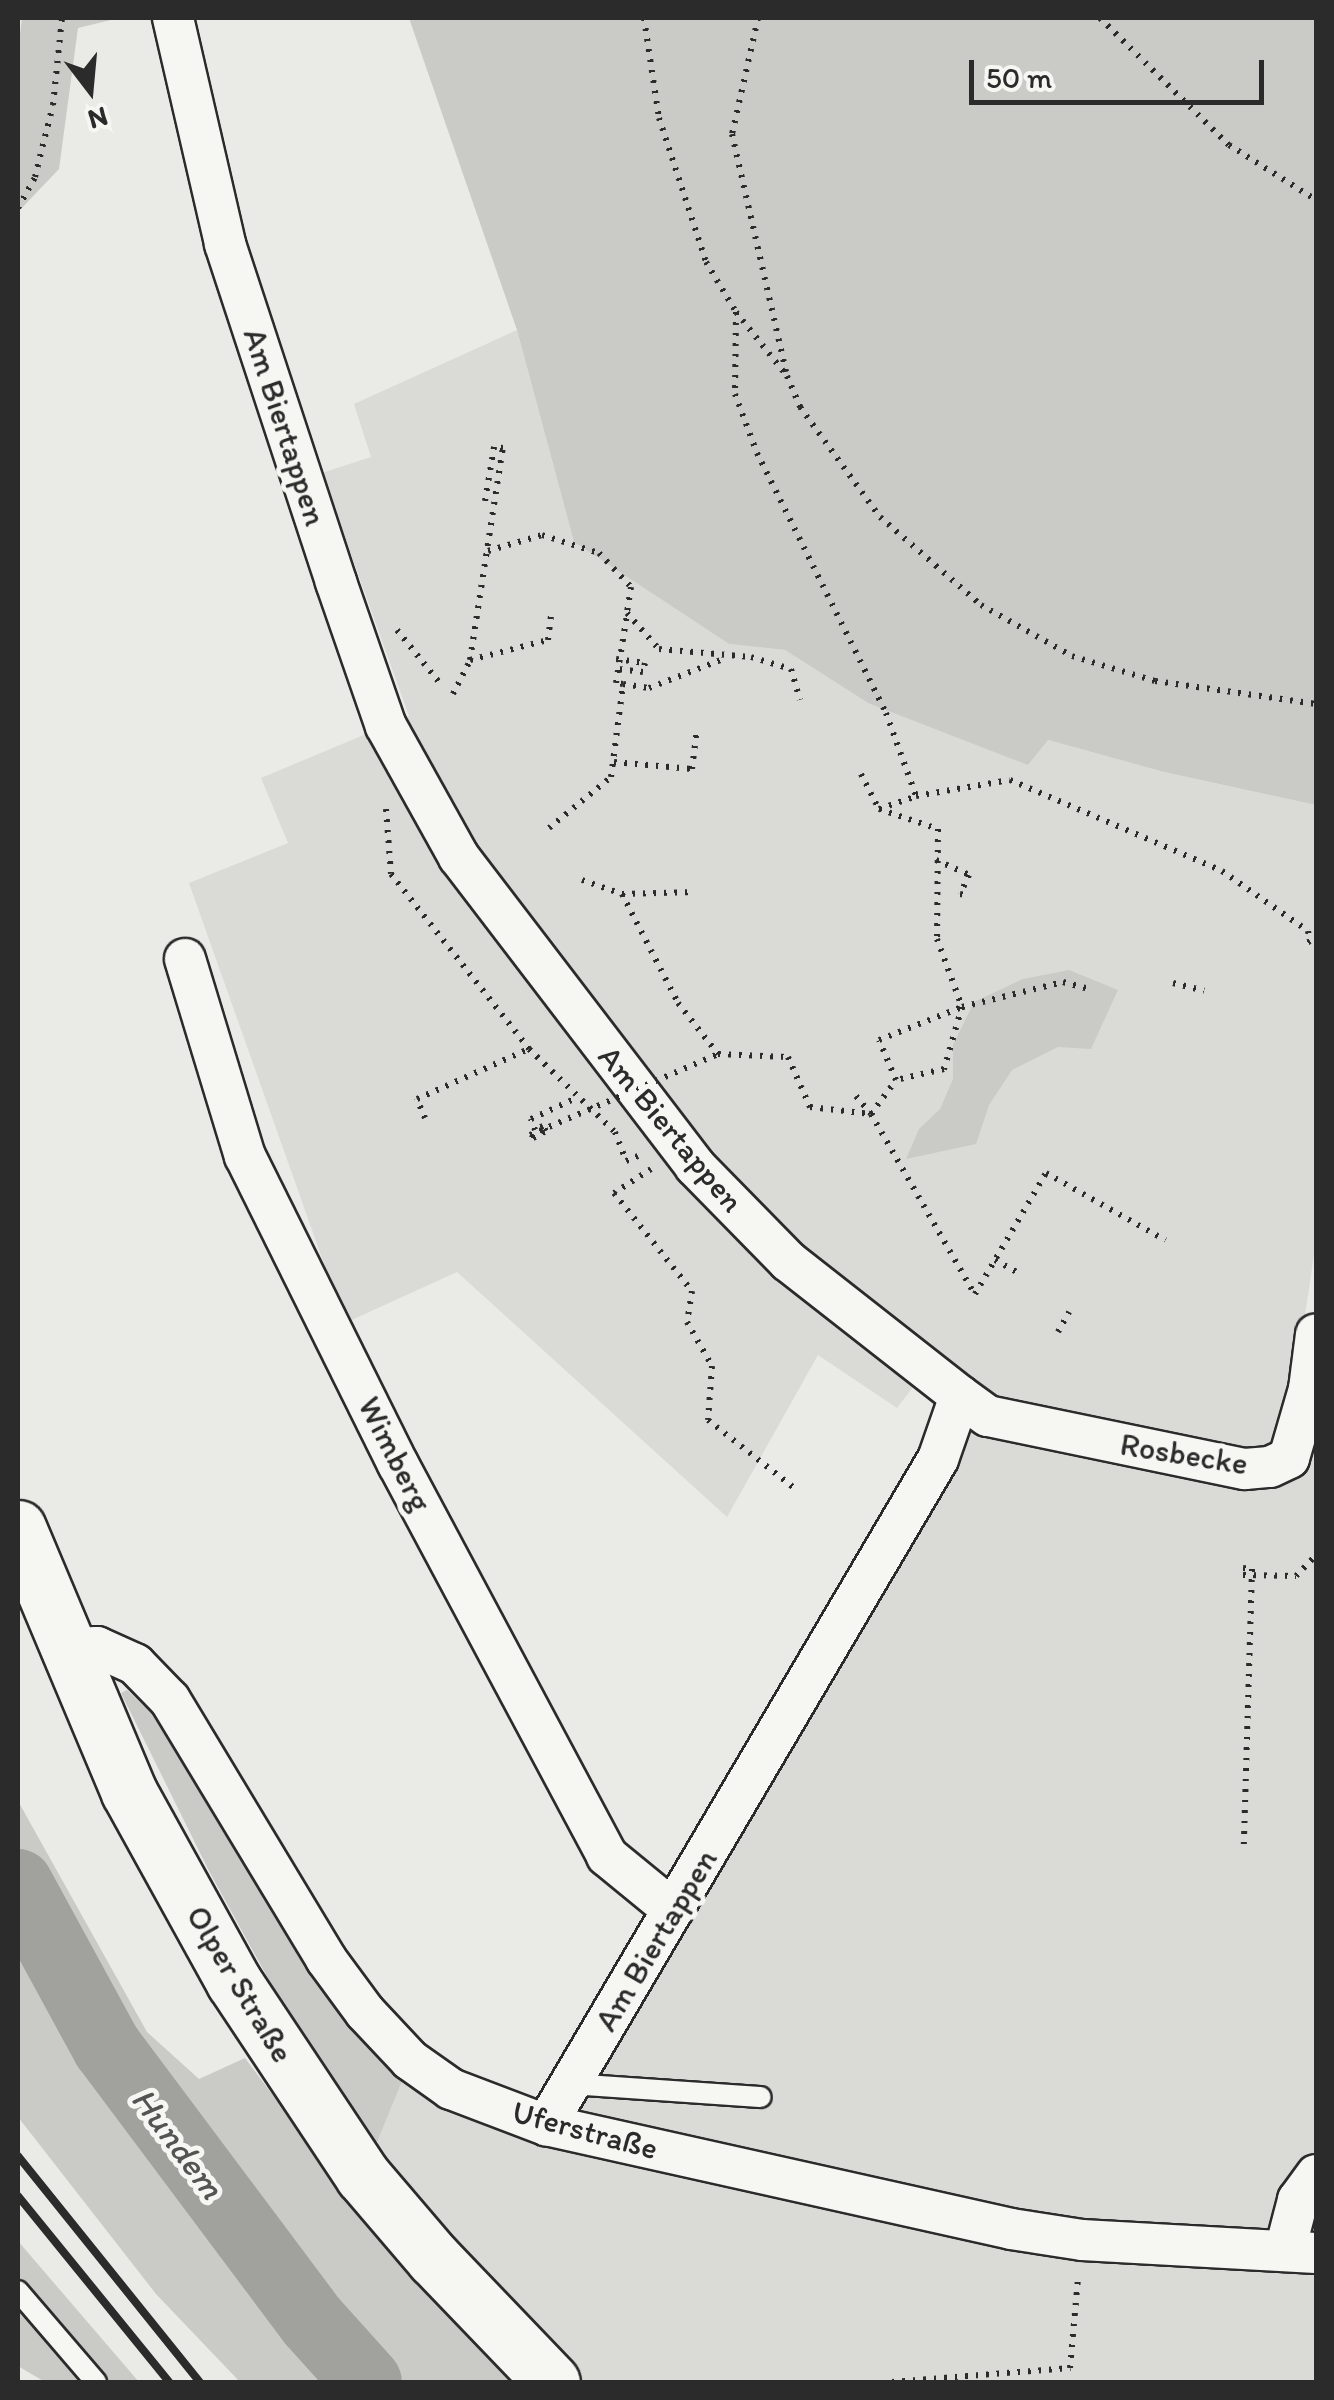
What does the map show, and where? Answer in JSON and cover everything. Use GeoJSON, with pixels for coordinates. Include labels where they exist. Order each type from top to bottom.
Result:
{"type":"FeatureCollection","features":[{"type":"Feature","properties":{"kind":"main road","name":"Olper Straße"},"geometry":{"type":"LineString","coordinates":[[18,1528],[129,1792],[234,1982],[363,2176],[434,2259],[552,2382]]}},
{"type":"Feature","properties":{"kind":"street","name":"Am Biertappen"},"geometry":{"type":"LineString","coordinates":[[173,18],[225,244],[386,726],[459,857],[577,1017],[695,1166],[788,1261],[960,1396],[938,1459],[546,2125]]}},
{"type":"Feature","properties":{"kind":"street","name":"Wimberg"},"geometry":{"type":"LineString","coordinates":[[185,960],[244,1156],[398,1464],[608,1856],[674,1910]]}},
{"type":"Feature","properties":{"kind":"street","name":"Rosbecke"},"geometry":{"type":"LineString","coordinates":[[960,1396],[988,1416],[1244,1469],[1270,1467],[1303,1459],[1315,1358]]}},
{"type":"Feature","properties":{"kind":"street","name":"Uferstraße"},"geometry":{"type":"LineString","coordinates":[[69,1648],[97,1647],[135,1664],[170,1700],[326,1959],[364,2012],[410,2060],[451,2088],[546,2125],[1011,2229],[1082,2240],[1300,2252]]}},
{"type":"Feature","properties":{"kind":"street"},"geometry":{"type":"LineString","coordinates":[[1300,2252],[1298,2200],[1316,2175]]}},
{"type":"Feature","properties":{"kind":"lane"},"geometry":{"type":"LineString","coordinates":[[570,2084],[761,2097]]}},
{"type":"Feature","properties":{"kind":"lane"},"geometry":{"type":"LineString","coordinates":[[18,2291],[96,2382]]}},
{"type":"Feature","properties":{"kind":"path"},"geometry":{"type":"LineString","coordinates":[[18,208],[34,177],[53,106],[62,18]]}},
{"type":"Feature","properties":{"kind":"path"},"geometry":{"type":"LineString","coordinates":[[644,18],[659,118],[706,262],[736,312],[787,376]]}},
{"type":"Feature","properties":{"kind":"path"},"geometry":{"type":"LineString","coordinates":[[758,18],[732,134],[787,376],[800,406],[880,516],[980,605],[1072,656],[1138,676],[1316,704]]}},
{"type":"Feature","properties":{"kind":"path"},"geometry":{"type":"LineString","coordinates":[[1100,18],[1228,146],[1316,200]]}},
{"type":"Feature","properties":{"kind":"path"},"geometry":{"type":"LineString","coordinates":[[736,312],[735,394],[757,453],[886,713],[916,796]]}},
{"type":"Feature","properties":{"kind":"path"},"geometry":{"type":"LineString","coordinates":[[453,694],[470,660],[503,448],[494,447],[486,501]]}},
{"type":"Feature","properties":{"kind":"path"},"geometry":{"type":"LineString","coordinates":[[488,551],[542,535],[600,553],[631,587],[616,683],[649,688],[726,658]]}},
{"type":"Feature","properties":{"kind":"path"},"geometry":{"type":"LineString","coordinates":[[627,613],[659,649],[726,658],[751,657],[791,669],[800,700]]}},
{"type":"Feature","properties":{"kind":"path"},"geometry":{"type":"LineString","coordinates":[[470,660],[548,640],[552,616]]}},
{"type":"Feature","properties":{"kind":"path"},"geometry":{"type":"LineString","coordinates":[[616,659],[645,662],[644,672],[618,669]]}},
{"type":"Feature","properties":{"kind":"path"},"geometry":{"type":"LineString","coordinates":[[549,828],[611,776],[623,684]]}},
{"type":"Feature","properties":{"kind":"path"},"geometry":{"type":"LineString","coordinates":[[613,762],[692,769],[696,734]]}},
{"type":"Feature","properties":{"kind":"path"},"geometry":{"type":"LineString","coordinates":[[408,764],[391,776],[386,807],[391,874],[529,1049],[615,1132]]}},
{"type":"Feature","properties":{"kind":"path"},"geometry":{"type":"LineString","coordinates":[[861,774],[879,809],[938,830],[937,939],[962,1007],[944,1069],[896,1080],[871,1114]]}},
{"type":"Feature","properties":{"kind":"path"},"geometry":{"type":"LineString","coordinates":[[879,809],[916,796],[1010,780],[1222,871],[1308,930],[1310,942],[1305,944]]}},
{"type":"Feature","properties":{"kind":"path"},"geometry":{"type":"LineString","coordinates":[[936,860],[968,874],[960,894],[966,895]]}},
{"type":"Feature","properties":{"kind":"path"},"geometry":{"type":"LineString","coordinates":[[582,880],[622,894],[695,892]]}},
{"type":"Feature","properties":{"kind":"path"},"geometry":{"type":"LineString","coordinates":[[622,894],[678,1003],[718,1054]]}},
{"type":"Feature","properties":{"kind":"path"},"geometry":{"type":"LineString","coordinates":[[896,1080],[878,1036],[962,1007],[1063,982],[1090,989]]}},
{"type":"Feature","properties":{"kind":"path"},"geometry":{"type":"LineString","coordinates":[[1174,983],[1204,991]]}},
{"type":"Feature","properties":{"kind":"path"},"geometry":{"type":"LineString","coordinates":[[425,1118],[417,1099],[529,1049]]}},
{"type":"Feature","properties":{"kind":"path"},"geometry":{"type":"LineString","coordinates":[[576,1098],[531,1119],[533,1132],[718,1054],[788,1057],[810,1108],[871,1114]]}},
{"type":"Feature","properties":{"kind":"path"},"geometry":{"type":"LineString","coordinates":[[856,1096],[871,1114],[975,1294],[1046,1174],[1165,1240]]}},
{"type":"Feature","properties":{"kind":"path"},"geometry":{"type":"LineString","coordinates":[[683,1148],[614,1193],[692,1291],[687,1322],[712,1366],[708,1420],[794,1488]]}},
{"type":"Feature","properties":{"kind":"path"},"geometry":{"type":"LineString","coordinates":[[995,1260],[1017,1272]]}},
{"type":"Feature","properties":{"kind":"path"},"geometry":{"type":"LineString","coordinates":[[1058,1332],[1070,1312]]}},
{"type":"Feature","properties":{"kind":"path"},"geometry":{"type":"LineString","coordinates":[[1244,1846],[1252,1569],[1243,1572],[1296,1576],[1316,1555]]}},
{"type":"Feature","properties":{"kind":"path"},"geometry":{"type":"LineString","coordinates":[[892,2382],[1070,2368],[1074,2321]]}},
{"type":"Feature","properties":{"kind":"shaded area"},"geometry":{"type":"Polygon","coordinates":[[[22,18],[119,18],[78,28],[59,169],[18,212],[18,49],[22,18]]]}},
{"type":"Feature","properties":{"kind":"shaded area"},"geometry":{"type":"Polygon","coordinates":[[[409,18],[1316,18],[1316,805],[1164,772],[1048,740],[1028,765],[868,703],[785,650],[729,644],[574,542],[517,330],[409,18]]]}},
{"type":"Feature","properties":{"kind":"shaded area"},"geometry":{"type":"Polygon","coordinates":[[[517,330],[574,542],[729,644],[785,650],[868,703],[1048,740],[1164,772],[1316,805],[1316,1241],[1299,1356],[1316,1427],[1316,2175],[1298,2200],[1316,2253],[1316,2382],[552,2382],[363,2176],[410,2060],[545,2125],[960,1396],[927,1369],[897,1408],[818,1355],[727,1517],[457,1272],[345,1323],[189,883],[288,843],[261,778],[409,716],[322,473],[371,457],[354,404],[517,330]]]}},
{"type":"Feature","properties":{"kind":"shaded area"},"geometry":{"type":"Polygon","coordinates":[[[1069,970],[1118,990],[1091,1049],[1058,1047],[1012,1070],[989,1105],[976,1144],[906,1159],[919,1129],[940,1109],[953,1079],[953,1045],[974,1002],[1023,979],[1069,970]]]}},
{"type":"Feature","properties":{"kind":"shaded area"},"geometry":{"type":"Polygon","coordinates":[[[127,1690],[155,1717],[316,1978],[402,2081],[375,2147],[286,2011],[209,1871],[121,1693],[127,1690]]]}},
{"type":"Feature","properties":{"kind":"shaded area"},"geometry":{"type":"Polygon","coordinates":[[[18,1801],[147,2032],[199,2079],[245,2058],[409,2277],[518,2382],[240,2382],[156,2294],[18,2117],[18,1801]]]}},
{"type":"Feature","properties":{"kind":"shaded area"},"geometry":{"type":"Polygon","coordinates":[[[18,2241],[139,2382],[45,2382],[18,2366],[18,2241]]]}},
{"type":"Feature","properties":{"kind":"waterway","name":"Hundem"},"geometry":{"type":"LineString","coordinates":[[18,1884],[107,2047],[312,2321],[367,2382]]}},
{"type":"Feature","properties":{"kind":"railway"},"geometry":{"type":"LineString","coordinates":[[18,2156],[200,2382]]}},
{"type":"Feature","properties":{"kind":"railway"},"geometry":{"type":"LineString","coordinates":[[18,2196],[169,2382]]}}]}
